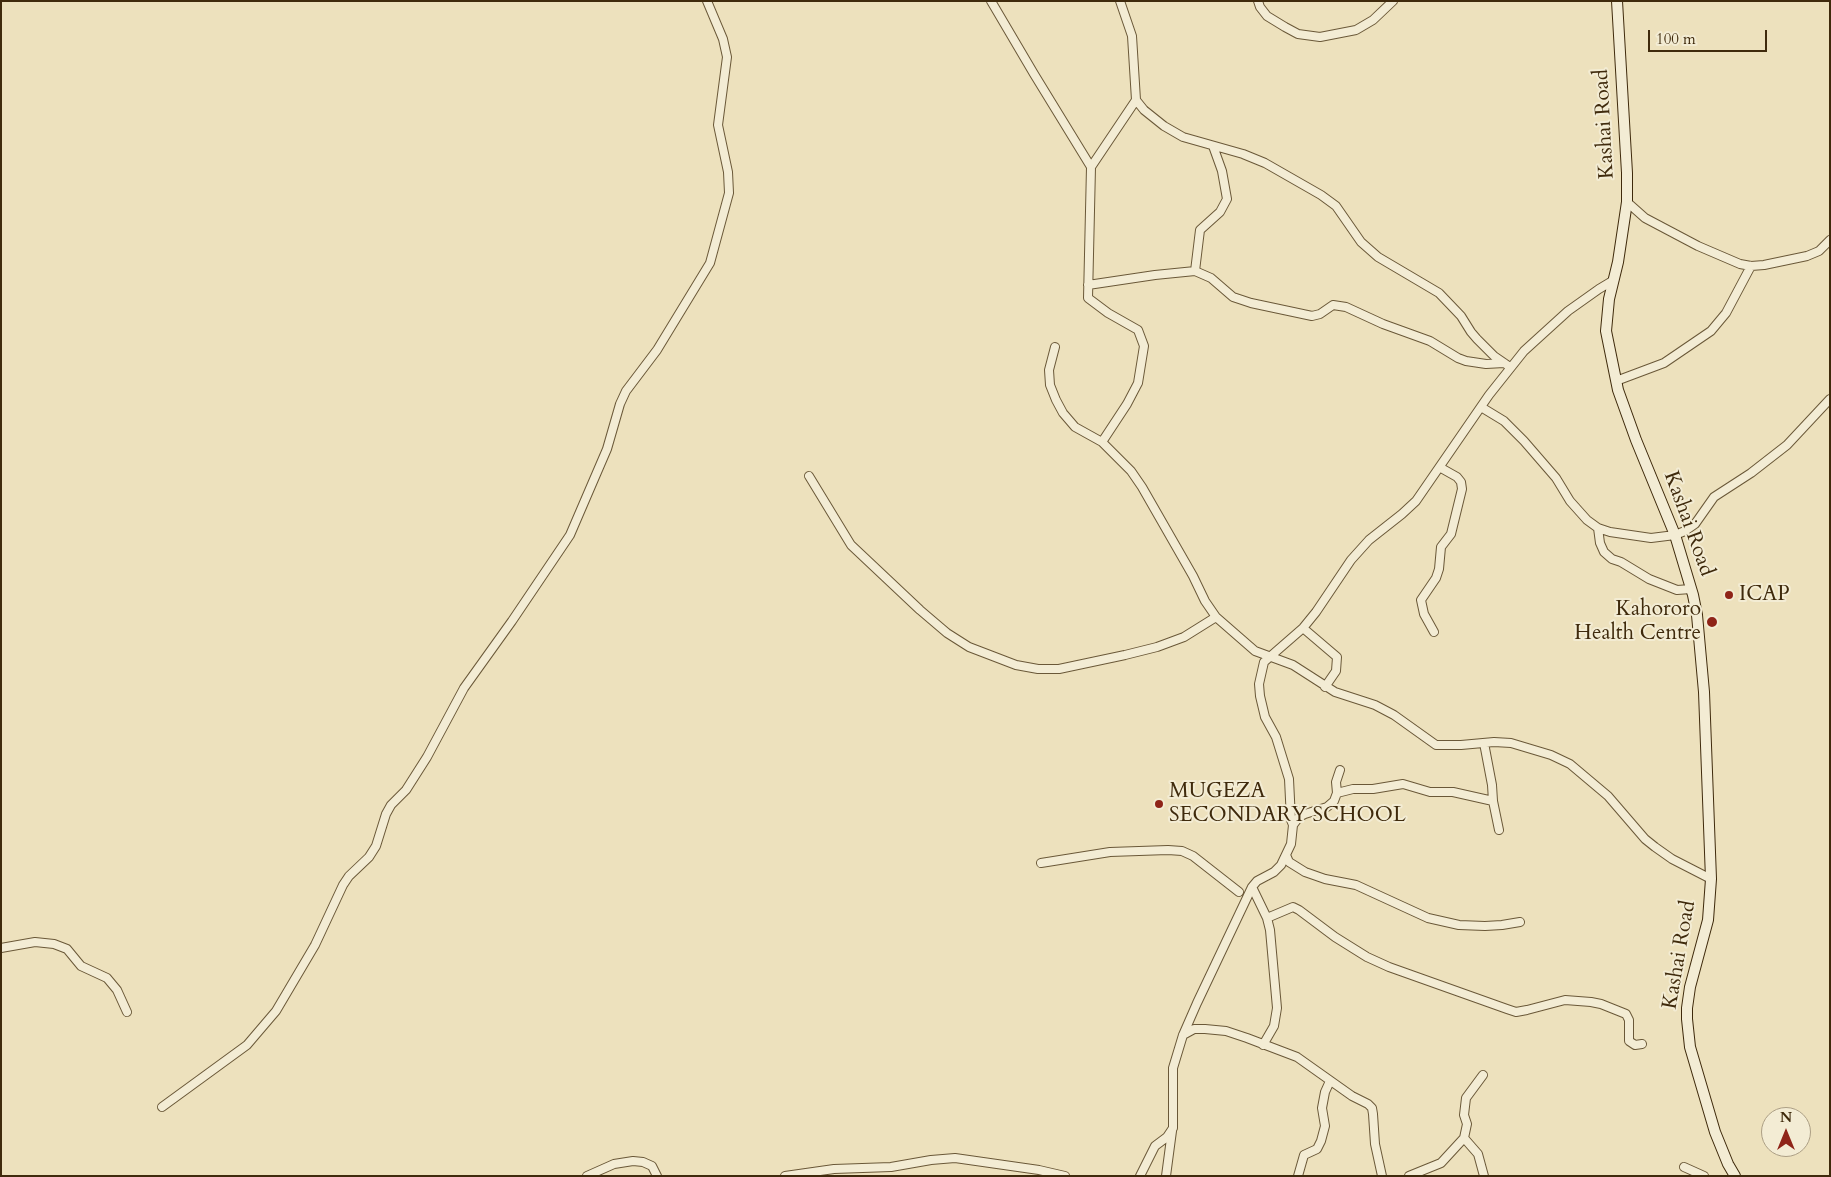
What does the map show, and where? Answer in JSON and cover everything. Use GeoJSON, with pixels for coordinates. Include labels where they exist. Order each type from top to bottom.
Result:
{"type":"FeatureCollection","features":[{"type":"Feature","properties":{"kind":"street"},"geometry":{"type":"LineString","coordinates":[[162,1107],[247,1045],[276,1011],[315,945],[343,885],[349,876],[369,857],[376,846],[386,814],[391,805],[406,790],[427,757],[464,688],[570,535],[607,449],[620,404],[626,391],[652,357],[710,264],[729,193],[728,172],[718,125],[727,57],[723,39],[707,1]]}},
{"type":"Feature","properties":{"kind":"street"},"geometry":{"type":"LineString","coordinates":[[991,1],[1091,167]]}},
{"type":"Feature","properties":{"kind":"street"},"geometry":{"type":"LineString","coordinates":[[1120,1],[1132,36],[1136,100],[1144,110],[1164,126],[1183,137],[1243,154],[1265,163],[1321,195],[1336,206],[1361,242],[1378,257],[1440,294],[1461,316],[1477,339],[1507,365]]}},
{"type":"Feature","properties":{"kind":"street"},"geometry":{"type":"LineString","coordinates":[[1258,1],[1267,16],[1285,27],[1298,34],[1320,37],[1356,30],[1365,26],[1393,1]]}},
{"type":"Feature","properties":{"kind":"street","name":"Kashai Road"},"geometry":{"type":"LineString","coordinates":[[1617,1],[1627,202],[1609,299],[1606,331],[1616,381],[1636,440],[1674,535],[1691,589],[1699,634],[1704,692],[1711,879],[1708,920],[1690,987],[1687,1019],[1690,1047],[1715,1132],[1732,1175]]}},
{"type":"Feature","properties":{"kind":"street"},"geometry":{"type":"LineString","coordinates":[[1102,442],[1127,404],[1138,383],[1144,346],[1138,330],[1108,313],[1088,298],[1091,167],[1136,100]]}},
{"type":"Feature","properties":{"kind":"street"},"geometry":{"type":"LineString","coordinates":[[1195,272],[1200,230],[1220,212],[1227,199],[1222,171],[1213,146]]}},
{"type":"Feature","properties":{"kind":"street"},"geometry":{"type":"LineString","coordinates":[[1627,202],[1645,218],[1698,246],[1740,264],[1751,266],[1807,256],[1819,251],[1830,240]]}},
{"type":"Feature","properties":{"kind":"street"},"geometry":{"type":"LineString","coordinates":[[1616,381],[1664,363],[1711,331],[1726,313],[1751,266]]}},
{"type":"Feature","properties":{"kind":"street"},"geometry":{"type":"LineString","coordinates":[[1088,285],[1155,275],[1195,272],[1211,278],[1233,297],[1251,303],[1312,316],[1320,314],[1333,305],[1346,307],[1383,324],[1430,341],[1466,361],[1507,365]]}},
{"type":"Feature","properties":{"kind":"street"},"geometry":{"type":"LineString","coordinates":[[1294,826],[1291,820],[1289,779],[1276,738],[1265,717],[1260,696],[1259,684],[1264,662],[1303,628],[1351,560],[1369,540],[1416,501],[1481,407],[1507,365],[1568,311],[1614,280]]}},
{"type":"Feature","properties":{"kind":"street"},"geometry":{"type":"LineString","coordinates":[[1055,347],[1049,370],[1050,385],[1063,413],[1075,426],[1102,442],[1131,471],[1193,576],[1205,601],[1216,617],[1248,647],[1254,651],[1294,665],[1335,692],[1375,705],[1394,715],[1436,745],[1494,742],[1514,744],[1551,755],[1570,764],[1608,796],[1645,839],[1672,859],[1711,879]]}},
{"type":"Feature","properties":{"kind":"street"},"geometry":{"type":"LineString","coordinates":[[1481,407],[1504,421],[1524,441],[1556,478],[1570,501],[1587,520],[1598,528],[1651,538],[1674,535],[1685,531],[1695,524],[1714,497],[1751,473],[1787,445],[1830,400]]}},
{"type":"Feature","properties":{"kind":"street"},"geometry":{"type":"LineString","coordinates":[[1434,632],[1424,614],[1421,600],[1436,578],[1442,547],[1451,534],[1462,489],[1458,477],[1440,468]]}},
{"type":"Feature","properties":{"kind":"street"},"geometry":{"type":"LineString","coordinates":[[809,476],[851,545],[913,604],[947,633],[969,646],[1016,665],[1038,669],[1059,669],[1125,656],[1184,637],[1216,617]]}},
{"type":"Feature","properties":{"kind":"street"},"geometry":{"type":"LineString","coordinates":[[1598,528],[1600,543],[1604,552],[1612,559],[1622,562],[1649,579],[1677,590],[1691,589]]}},
{"type":"Feature","properties":{"kind":"street"},"geometry":{"type":"LineString","coordinates":[[1303,628],[1337,657],[1336,671],[1325,686]]}},
{"type":"Feature","properties":{"kind":"street"},"geometry":{"type":"LineString","coordinates":[[1484,743],[1499,830]]}},
{"type":"Feature","properties":{"kind":"street"},"geometry":{"type":"LineString","coordinates":[[1166,1176],[1172,1128],[1173,1068],[1183,1035],[1252,887],[1257,881],[1274,872],[1281,865],[1291,844],[1294,826],[1299,818],[1304,814],[1327,807],[1334,801],[1337,793],[1336,782],[1340,770]]}},
{"type":"Feature","properties":{"kind":"street"},"geometry":{"type":"LineString","coordinates":[[1337,793],[1353,789],[1373,789],[1403,784],[1430,792],[1453,792],[1493,801]]}},
{"type":"Feature","properties":{"kind":"street"},"geometry":{"type":"LineString","coordinates":[[1041,863],[1097,853],[1168,850],[1182,852],[1194,856],[1239,892]]}},
{"type":"Feature","properties":{"kind":"street"},"geometry":{"type":"LineString","coordinates":[[1286,855],[1289,862],[1305,872],[1325,879],[1356,884],[1428,918],[1459,924],[1484,926],[1520,922]]}},
{"type":"Feature","properties":{"kind":"street"},"geometry":{"type":"LineString","coordinates":[[1252,887],[1267,918],[1273,950],[1277,1008],[1274,1026],[1263,1045]]}},
{"type":"Feature","properties":{"kind":"street"},"geometry":{"type":"LineString","coordinates":[[1267,918],[1293,907],[1367,957],[1389,967],[1516,1012],[1564,1000],[1601,1004],[1626,1014],[1629,1020],[1629,1041],[1635,1045],[1642,1044]]}},
{"type":"Feature","properties":{"kind":"street"},"geometry":{"type":"LineString","coordinates":[[1,948],[35,942],[54,944],[67,949],[81,966],[107,978],[117,990],[127,1012]]}},
{"type":"Feature","properties":{"kind":"street"},"geometry":{"type":"LineString","coordinates":[[1183,1035],[1194,1030],[1217,1030],[1232,1033],[1297,1057],[1352,1096],[1368,1104],[1372,1108],[1374,1144],[1382,1176]]}},
{"type":"Feature","properties":{"kind":"street"},"geometry":{"type":"LineString","coordinates":[[1409,1176],[1441,1163],[1464,1138],[1467,1124],[1464,1114],[1466,1098],[1483,1075]]}},
{"type":"Feature","properties":{"kind":"street"},"geometry":{"type":"LineString","coordinates":[[1298,1176],[1304,1156],[1317,1149],[1321,1141],[1325,1126],[1322,1108],[1325,1092],[1330,1081]]}},
{"type":"Feature","properties":{"kind":"street"},"geometry":{"type":"LineString","coordinates":[[1140,1176],[1155,1146],[1167,1136],[1172,1128]]}},
{"type":"Feature","properties":{"kind":"street"},"geometry":{"type":"LineString","coordinates":[[1464,1138],[1478,1154],[1484,1176]]}},
{"type":"Feature","properties":{"kind":"street"},"geometry":{"type":"LineString","coordinates":[[785,1176],[834,1169],[891,1167],[955,1158],[1039,1170],[1065,1176]]}},
{"type":"Feature","properties":{"kind":"street"},"geometry":{"type":"LineString","coordinates":[[587,1176],[614,1164],[633,1160],[652,1166],[657,1176]]}},
{"type":"Feature","properties":{"kind":"street"},"geometry":{"type":"LineString","coordinates":[[1684,1167],[1704,1176]]}},
{"type":"Feature","properties":{"kind":"place","name":"ICAP"},"geometry":{"type":"Point","coordinates":[1729,595]}},
{"type":"Feature","properties":{"kind":"place","name":"Kahororo Health Centre"},"geometry":{"type":"Point","coordinates":[1712,622]}},
{"type":"Feature","properties":{"kind":"place","name":"MUGEZA SECONDARY SCHOOL"},"geometry":{"type":"Point","coordinates":[1159,804]}}]}
